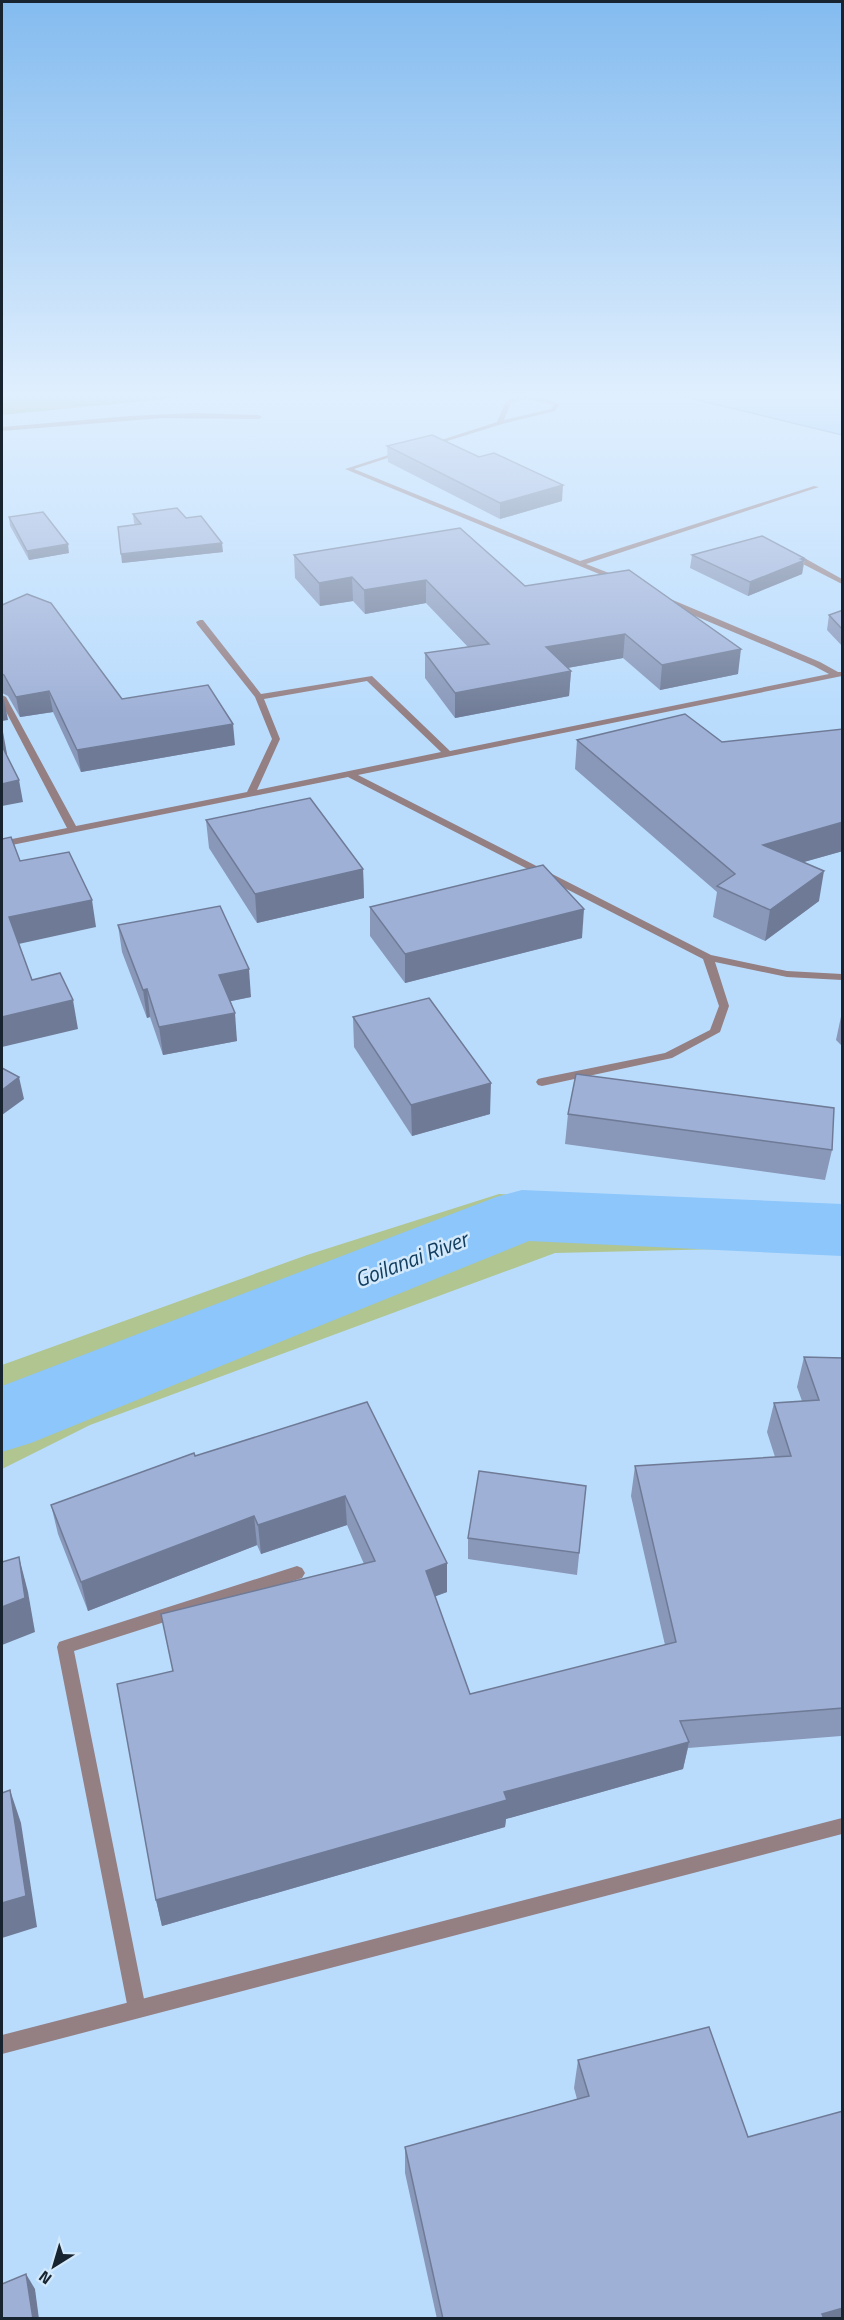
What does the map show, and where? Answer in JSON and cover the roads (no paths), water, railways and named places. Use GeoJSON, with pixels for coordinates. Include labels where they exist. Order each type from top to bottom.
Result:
{"type":"FeatureCollection","features":[{"type":"Feature","properties":{"kind":"street"},"geometry":{"type":"LineString","coordinates":[[429,502],[622,582]]}},
{"type":"Feature","properties":{"kind":"street"},"geometry":{"type":"LineString","coordinates":[[579,564],[769,502]]}},
{"type":"Feature","properties":{"kind":"street"},"geometry":{"type":"LineString","coordinates":[[796,557],[843,582]]}},
{"type":"Feature","properties":{"kind":"street"},"geometry":{"type":"LineString","coordinates":[[655,596],[839,674]]}},
{"type":"Feature","properties":{"kind":"street"},"geometry":{"type":"LineString","coordinates":[[200,622],[259,698],[276,739],[251,793]]}},
{"type":"Feature","properties":{"kind":"street"},"geometry":{"type":"LineString","coordinates":[[2,844],[839,674]]}},
{"type":"Feature","properties":{"kind":"street"},"geometry":{"type":"LineString","coordinates":[[259,698],[369,678],[448,753]]}},
{"type":"Feature","properties":{"kind":"street"},"geometry":{"type":"LineString","coordinates":[[2,697],[73,830]]}},
{"type":"Feature","properties":{"kind":"street"},"geometry":{"type":"LineString","coordinates":[[350,774],[708,957],[787,974],[843,977]]}},
{"type":"Feature","properties":{"kind":"street"},"geometry":{"type":"LineString","coordinates":[[542,1082],[668,1056],[715,1032],[724,1006],[708,957]]}},
{"type":"Feature","properties":{"kind":"street"},"geometry":{"type":"LineString","coordinates":[[136,2009],[65,1647],[297,1573]]}},
{"type":"Feature","properties":{"kind":"street"},"geometry":{"type":"LineString","coordinates":[[2,2044],[843,1826]]}},
{"type":"Feature","properties":{"kind":"waterway","name":"Goilanai River"},"geometry":{"type":"LineString","coordinates":[[2,1420],[522,1215],[842,1230]]}}]}
